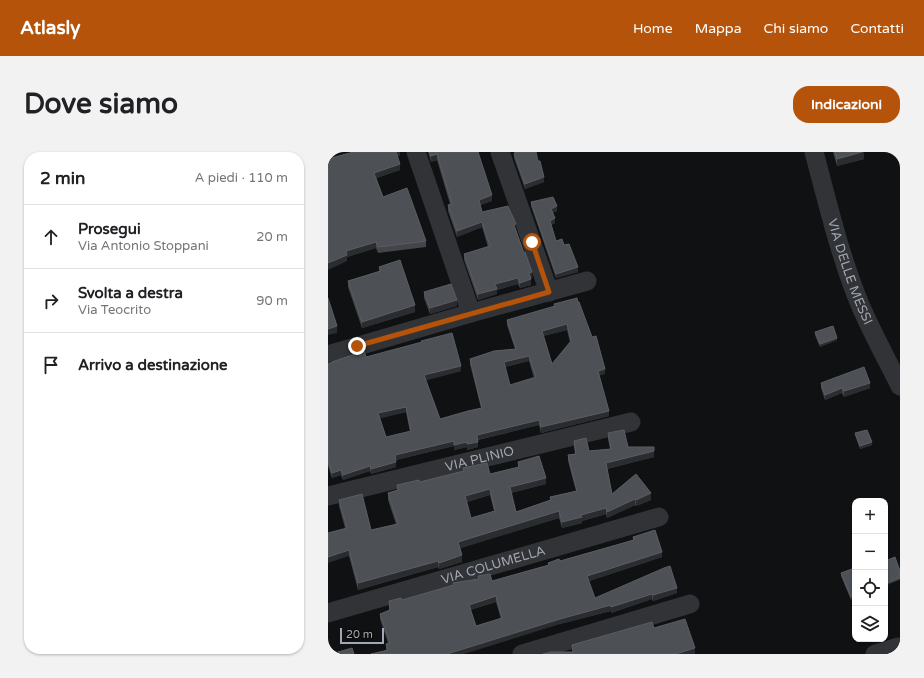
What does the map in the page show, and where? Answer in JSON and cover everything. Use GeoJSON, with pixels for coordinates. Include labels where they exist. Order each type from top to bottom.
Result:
{"type":"FeatureCollection","features":[{"type":"Feature","properties":{"kind":"street"},"geometry":{"type":"LineString","coordinates":[[416,152],[471,313]]}},
{"type":"Feature","properties":{"kind":"street"},"geometry":{"type":"LineString","coordinates":[[500,152],[549,292]]}},
{"type":"Feature","properties":{"kind":"street","name":"VIA DELLE MESSI"},"geometry":{"type":"LineString","coordinates":[[814,152],[838,239],[861,307],[900,386]]}},
{"type":"Feature","properties":{"kind":"street"},"geometry":{"type":"LineString","coordinates":[[328,355],[587,281]]}},
{"type":"Feature","properties":{"kind":"street","name":"VIA PLINIO"},"geometry":{"type":"LineString","coordinates":[[328,496],[631,422]]}},
{"type":"Feature","properties":{"kind":"street","name":"VIA COLUMELLA"},"geometry":{"type":"LineString","coordinates":[[328,613],[659,518]]}},
{"type":"Feature","properties":{"kind":"street"},"geometry":{"type":"LineString","coordinates":[[522,654],[690,604]]}},
{"type":"Feature","properties":{"kind":"street"},"geometry":{"type":"LineString","coordinates":[[875,654],[898,647],[900,652]]}},
{"type":"Feature","properties":{"kind":"building"},"geometry":{"type":"Polygon","coordinates":[[[353,152],[396,152],[400,164],[374,173],[383,197],[407,188],[426,241],[378,247],[376,242],[346,251],[347,255],[328,263],[328,159],[353,152]]]}},
{"type":"Feature","properties":{"kind":"building"},"geometry":{"type":"Polygon","coordinates":[[[429,152],[478,152],[492,195],[479,200],[482,212],[508,206],[516,224],[514,225],[532,272],[529,273],[531,279],[520,283],[518,278],[495,284],[497,289],[478,294],[464,254],[490,246],[482,222],[457,231],[448,205],[452,204],[437,154],[431,156],[429,152]]]}},
{"type":"Feature","properties":{"kind":"building"},"geometry":{"type":"Polygon","coordinates":[[[536,152],[544,177],[525,184],[514,153],[536,152]]]}},
{"type":"Feature","properties":{"kind":"building"},"geometry":{"type":"Polygon","coordinates":[[[835,152],[862,152],[837,159],[835,152]]]}},
{"type":"Feature","properties":{"kind":"building"},"geometry":{"type":"Polygon","coordinates":[[[553,197],[557,206],[551,209],[555,218],[550,221],[556,241],[562,239],[564,245],[569,244],[578,267],[556,274],[531,202],[553,197]]]}},
{"type":"Feature","properties":{"kind":"building"},"geometry":{"type":"Polygon","coordinates":[[[400,260],[415,305],[362,322],[348,281],[381,271],[379,267],[400,260]]]}},
{"type":"Feature","properties":{"kind":"building"},"geometry":{"type":"Polygon","coordinates":[[[451,284],[457,300],[430,308],[424,292],[451,284]]]}},
{"type":"Feature","properties":{"kind":"building"},"geometry":{"type":"Polygon","coordinates":[[[328,298],[337,326],[328,329],[328,298]]]}},
{"type":"Feature","properties":{"kind":"building"},"geometry":{"type":"Polygon","coordinates":[[[577,298],[592,337],[596,336],[605,369],[598,371],[609,411],[541,427],[539,420],[477,435],[478,442],[467,444],[467,442],[454,445],[454,441],[395,455],[396,462],[371,469],[370,466],[343,475],[341,470],[332,473],[328,460],[328,364],[364,351],[366,357],[452,333],[461,366],[424,375],[440,419],[482,408],[470,359],[494,351],[516,349],[507,320],[555,306],[554,304],[577,298]],[[567,324],[542,331],[552,364],[571,341],[567,324]],[[529,356],[504,362],[510,385],[536,377],[529,356]],[[406,407],[378,413],[386,437],[411,431],[406,407]]]}},
{"type":"Feature","properties":{"kind":"building"},"geometry":{"type":"Polygon","coordinates":[[[833,326],[837,338],[820,344],[815,332],[833,326]]]}},
{"type":"Feature","properties":{"kind":"building"},"geometry":{"type":"Polygon","coordinates":[[[864,367],[870,383],[844,391],[842,388],[825,395],[821,383],[864,367]]]}},
{"type":"Feature","properties":{"kind":"building"},"geometry":{"type":"Polygon","coordinates":[[[624,430],[628,447],[654,447],[654,451],[606,463],[612,494],[636,474],[651,493],[607,512],[606,508],[581,515],[582,517],[562,522],[559,511],[458,542],[462,555],[439,563],[438,561],[358,583],[349,550],[328,557],[328,533],[347,528],[339,500],[362,494],[371,530],[398,524],[388,493],[398,490],[397,485],[419,480],[420,482],[464,471],[463,468],[487,463],[490,474],[519,467],[518,462],[539,456],[546,478],[510,487],[516,512],[551,500],[550,497],[577,491],[568,455],[576,454],[574,441],[586,438],[589,451],[611,449],[608,433],[624,430]],[[490,489],[465,496],[471,518],[495,511],[490,489]]]}},
{"type":"Feature","properties":{"kind":"building"},"geometry":{"type":"Polygon","coordinates":[[[867,430],[872,442],[860,446],[855,433],[867,430]]]}},
{"type":"Feature","properties":{"kind":"building"},"geometry":{"type":"Polygon","coordinates":[[[655,530],[662,552],[587,576],[595,598],[670,566],[677,588],[611,607],[611,605],[560,619],[447,654],[371,654],[388,650],[386,644],[390,643],[380,614],[390,610],[389,601],[401,598],[402,600],[454,585],[453,583],[479,579],[478,576],[490,574],[492,581],[549,565],[548,563],[559,559],[560,561],[634,540],[633,537],[655,530]],[[496,596],[469,605],[476,626],[502,618],[496,596]]]}},
{"type":"Feature","properties":{"kind":"building"},"geometry":{"type":"Polygon","coordinates":[[[895,557],[900,571],[900,578],[888,583],[888,570],[888,560],[895,557]]]}},
{"type":"Feature","properties":{"kind":"building"},"geometry":{"type":"Polygon","coordinates":[[[852,569],[852,597],[851,597],[841,573],[852,569]]]}},
{"type":"Feature","properties":{"kind":"building"},"geometry":{"type":"Polygon","coordinates":[[[685,619],[695,648],[676,654],[543,654],[551,652],[573,652],[572,645],[652,622],[654,628],[685,619]]]}},
{"type":"Feature","properties":{"kind":"building"},"geometry":{"type":"Polygon","coordinates":[[[352,648],[354,654],[331,654],[352,648]]]}},
{"type":"Feature","properties":{"kind":"route"},"geometry":{"type":"LineString","coordinates":[[357,346],[549,292],[532,242]]}}]}
